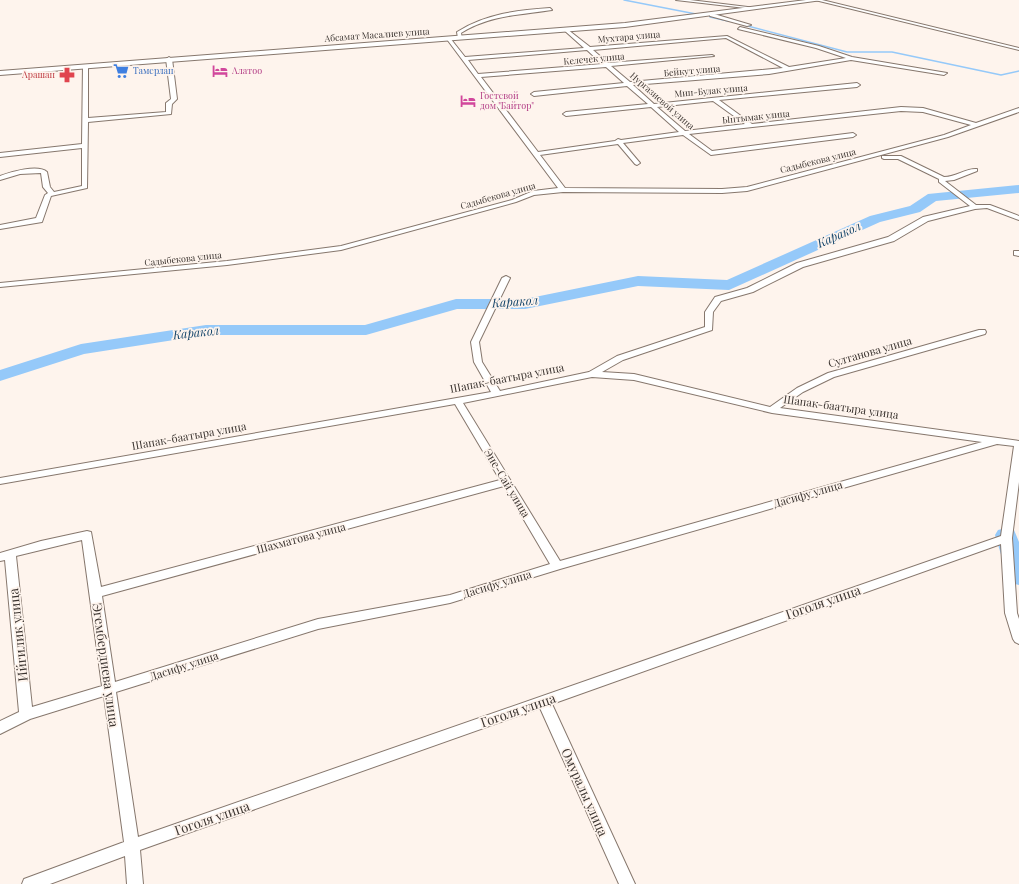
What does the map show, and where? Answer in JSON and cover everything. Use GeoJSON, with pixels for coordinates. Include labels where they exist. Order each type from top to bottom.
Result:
{"type":"FeatureCollection","features":[{"type":"Feature","properties":{"kind":"street"},"geometry":{"type":"LineString","coordinates":[[678,0],[754,8]]}},
{"type":"Feature","properties":{"kind":"street"},"geometry":{"type":"LineString","coordinates":[[818,0],[1019,49]]}},
{"type":"Feature","properties":{"kind":"street","name":"Абсамат Масалиев улица"},"geometry":{"type":"LineString","coordinates":[[0,73],[567,30],[712,15],[818,0]]}},
{"type":"Feature","properties":{"kind":"street"},"geometry":{"type":"LineString","coordinates":[[460,38],[458,33],[468,26],[521,12],[550,9]]}},
{"type":"Feature","properties":{"kind":"street"},"geometry":{"type":"LineString","coordinates":[[712,15],[833,47]]}},
{"type":"Feature","properties":{"kind":"street"},"geometry":{"type":"LineString","coordinates":[[740,28],[817,47],[851,58],[944,73]]}},
{"type":"Feature","properties":{"kind":"street","name":"Нургазиевой улица"},"geometry":{"type":"LineString","coordinates":[[567,30],[684,133],[710,153],[854,135]]}},
{"type":"Feature","properties":{"kind":"street","name":"Мухтара улица"},"geometry":{"type":"LineString","coordinates":[[464,58],[727,37],[788,69]]}},
{"type":"Feature","properties":{"kind":"street"},"geometry":{"type":"LineString","coordinates":[[448,39],[478,76],[563,190]]}},
{"type":"Feature","properties":{"kind":"street","name":"Келечек улица"},"geometry":{"type":"LineString","coordinates":[[478,76],[712,56]]}},
{"type":"Feature","properties":{"kind":"street","name":"Бейкут улица"},"geometry":{"type":"LineString","coordinates":[[534,94],[769,72],[851,58]]}},
{"type":"Feature","properties":{"kind":"street"},"geometry":{"type":"LineString","coordinates":[[86,120],[169,112],[169,103],[174,99],[169,60]]}},
{"type":"Feature","properties":{"kind":"street"},"geometry":{"type":"LineString","coordinates":[[0,227],[39,220],[46,197],[52,193],[85,187],[85,66]]}},
{"type":"Feature","properties":{"kind":"street","name":"Мин-Булак улица"},"geometry":{"type":"LineString","coordinates":[[566,114],[858,85]]}},
{"type":"Feature","properties":{"kind":"street"},"geometry":{"type":"LineString","coordinates":[[715,100],[751,126]]}},
{"type":"Feature","properties":{"kind":"street","name":"Ынтымак улица"},"geometry":{"type":"LineString","coordinates":[[537,154],[618,141],[901,109],[924,110],[976,125]]}},
{"type":"Feature","properties":{"kind":"street","name":"Садыбекова улица"},"geometry":{"type":"LineString","coordinates":[[0,285],[227,263],[340,248],[514,201],[533,193],[563,190],[722,191],[747,189],[946,136],[1019,110]]}},
{"type":"Feature","properties":{"kind":"street"},"geometry":{"type":"LineString","coordinates":[[618,141],[637,163]]}},
{"type":"Feature","properties":{"kind":"street"},"geometry":{"type":"LineString","coordinates":[[0,155],[85,146]]}},
{"type":"Feature","properties":{"kind":"street"},"geometry":{"type":"LineString","coordinates":[[894,151],[899,157],[943,179],[952,179],[975,170]]}},
{"type":"Feature","properties":{"kind":"street"},"geometry":{"type":"LineString","coordinates":[[870,157],[899,157]]}},
{"type":"Feature","properties":{"kind":"street"},"geometry":{"type":"LineString","coordinates":[[0,178],[19,172],[42,171],[44,172],[49,191],[52,193]]}},
{"type":"Feature","properties":{"kind":"street"},"geometry":{"type":"LineString","coordinates":[[943,179],[941,181],[975,207]]}},
{"type":"Feature","properties":{"kind":"street"},"geometry":{"type":"LineString","coordinates":[[592,374],[620,358],[710,328],[708,312],[718,299],[750,290],[800,265],[891,240],[926,219],[975,207],[988,206],[1019,218]]}},
{"type":"Feature","properties":{"kind":"street"},"geometry":{"type":"LineString","coordinates":[[497,394],[478,362],[475,342],[506,278]]}},
{"type":"Feature","properties":{"kind":"street","name":"Султанова улица"},"geometry":{"type":"LineString","coordinates":[[772,410],[788,396],[813,382],[831,375],[982,332]]}},
{"type":"Feature","properties":{"kind":"street","name":"Шапак-баатыра улица"},"geometry":{"type":"LineString","coordinates":[[0,481],[497,394],[592,374],[634,376],[772,410],[1019,444]]}},
{"type":"Feature","properties":{"kind":"street","name":"Эне-Сай улица"},"geometry":{"type":"LineString","coordinates":[[457,400],[557,566]]}},
{"type":"Feature","properties":{"kind":"street","name":"Дасифу улица"},"geometry":{"type":"LineString","coordinates":[[0,728],[26,715],[318,624],[450,599],[557,566],[996,441]]}},
{"type":"Feature","properties":{"kind":"street"},"geometry":{"type":"LineString","coordinates":[[1019,444],[1006,538],[1011,613],[1019,639]]}},
{"type":"Feature","properties":{"kind":"street","name":"Шахматова улица"},"geometry":{"type":"LineString","coordinates":[[96,593],[506,482]]}},
{"type":"Feature","properties":{"kind":"street","name":"Эгембердиева улица"},"geometry":{"type":"LineString","coordinates":[[5,556],[41,545],[87,535],[132,846],[135,884]]}},
{"type":"Feature","properties":{"kind":"street","name":"Гоголя улица"},"geometry":{"type":"LineString","coordinates":[[30,884],[132,846],[1006,538]]}},
{"type":"Feature","properties":{"kind":"street","name":"Ийгилик улица"},"geometry":{"type":"LineString","coordinates":[[5,556],[26,715]]}},
{"type":"Feature","properties":{"kind":"street","name":"Омуралы улица"},"geometry":{"type":"LineString","coordinates":[[544,701],[627,884]]}},
{"type":"Feature","properties":{"kind":"waterway"},"geometry":{"type":"LineString","coordinates":[[624,0],[701,15]]}},
{"type":"Feature","properties":{"kind":"waterway"},"geometry":{"type":"LineString","coordinates":[[710,17],[728,21]]}},
{"type":"Feature","properties":{"kind":"waterway"},"geometry":{"type":"LineString","coordinates":[[744,25],[847,52],[892,52],[1001,75],[1019,71]]}},
{"type":"Feature","properties":{"kind":"waterway","name":"Каракол"},"geometry":{"type":"LineString","coordinates":[[0,376],[81,349],[206,330],[366,330],[456,304],[525,304],[638,281],[729,285],[875,219],[915,209],[933,197],[991,193],[1019,189]]}},
{"type":"Feature","properties":{"kind":"waterway"},"geometry":{"type":"LineString","coordinates":[[1006,535],[1019,577]]}},
{"type":"Feature","properties":{"kind":"place","name":"Тамерлан"},"geometry":{"type":"Point","coordinates":[121,71]}},
{"type":"Feature","properties":{"kind":"place","name":"Алатоо"},"geometry":{"type":"Point","coordinates":[220,71]}},
{"type":"Feature","properties":{"kind":"place","name":"Арашан"},"geometry":{"type":"Point","coordinates":[67,75]}},
{"type":"Feature","properties":{"kind":"place","name":"Гостевой дом \"Байтор\""},"geometry":{"type":"Point","coordinates":[468,101]}}]}
